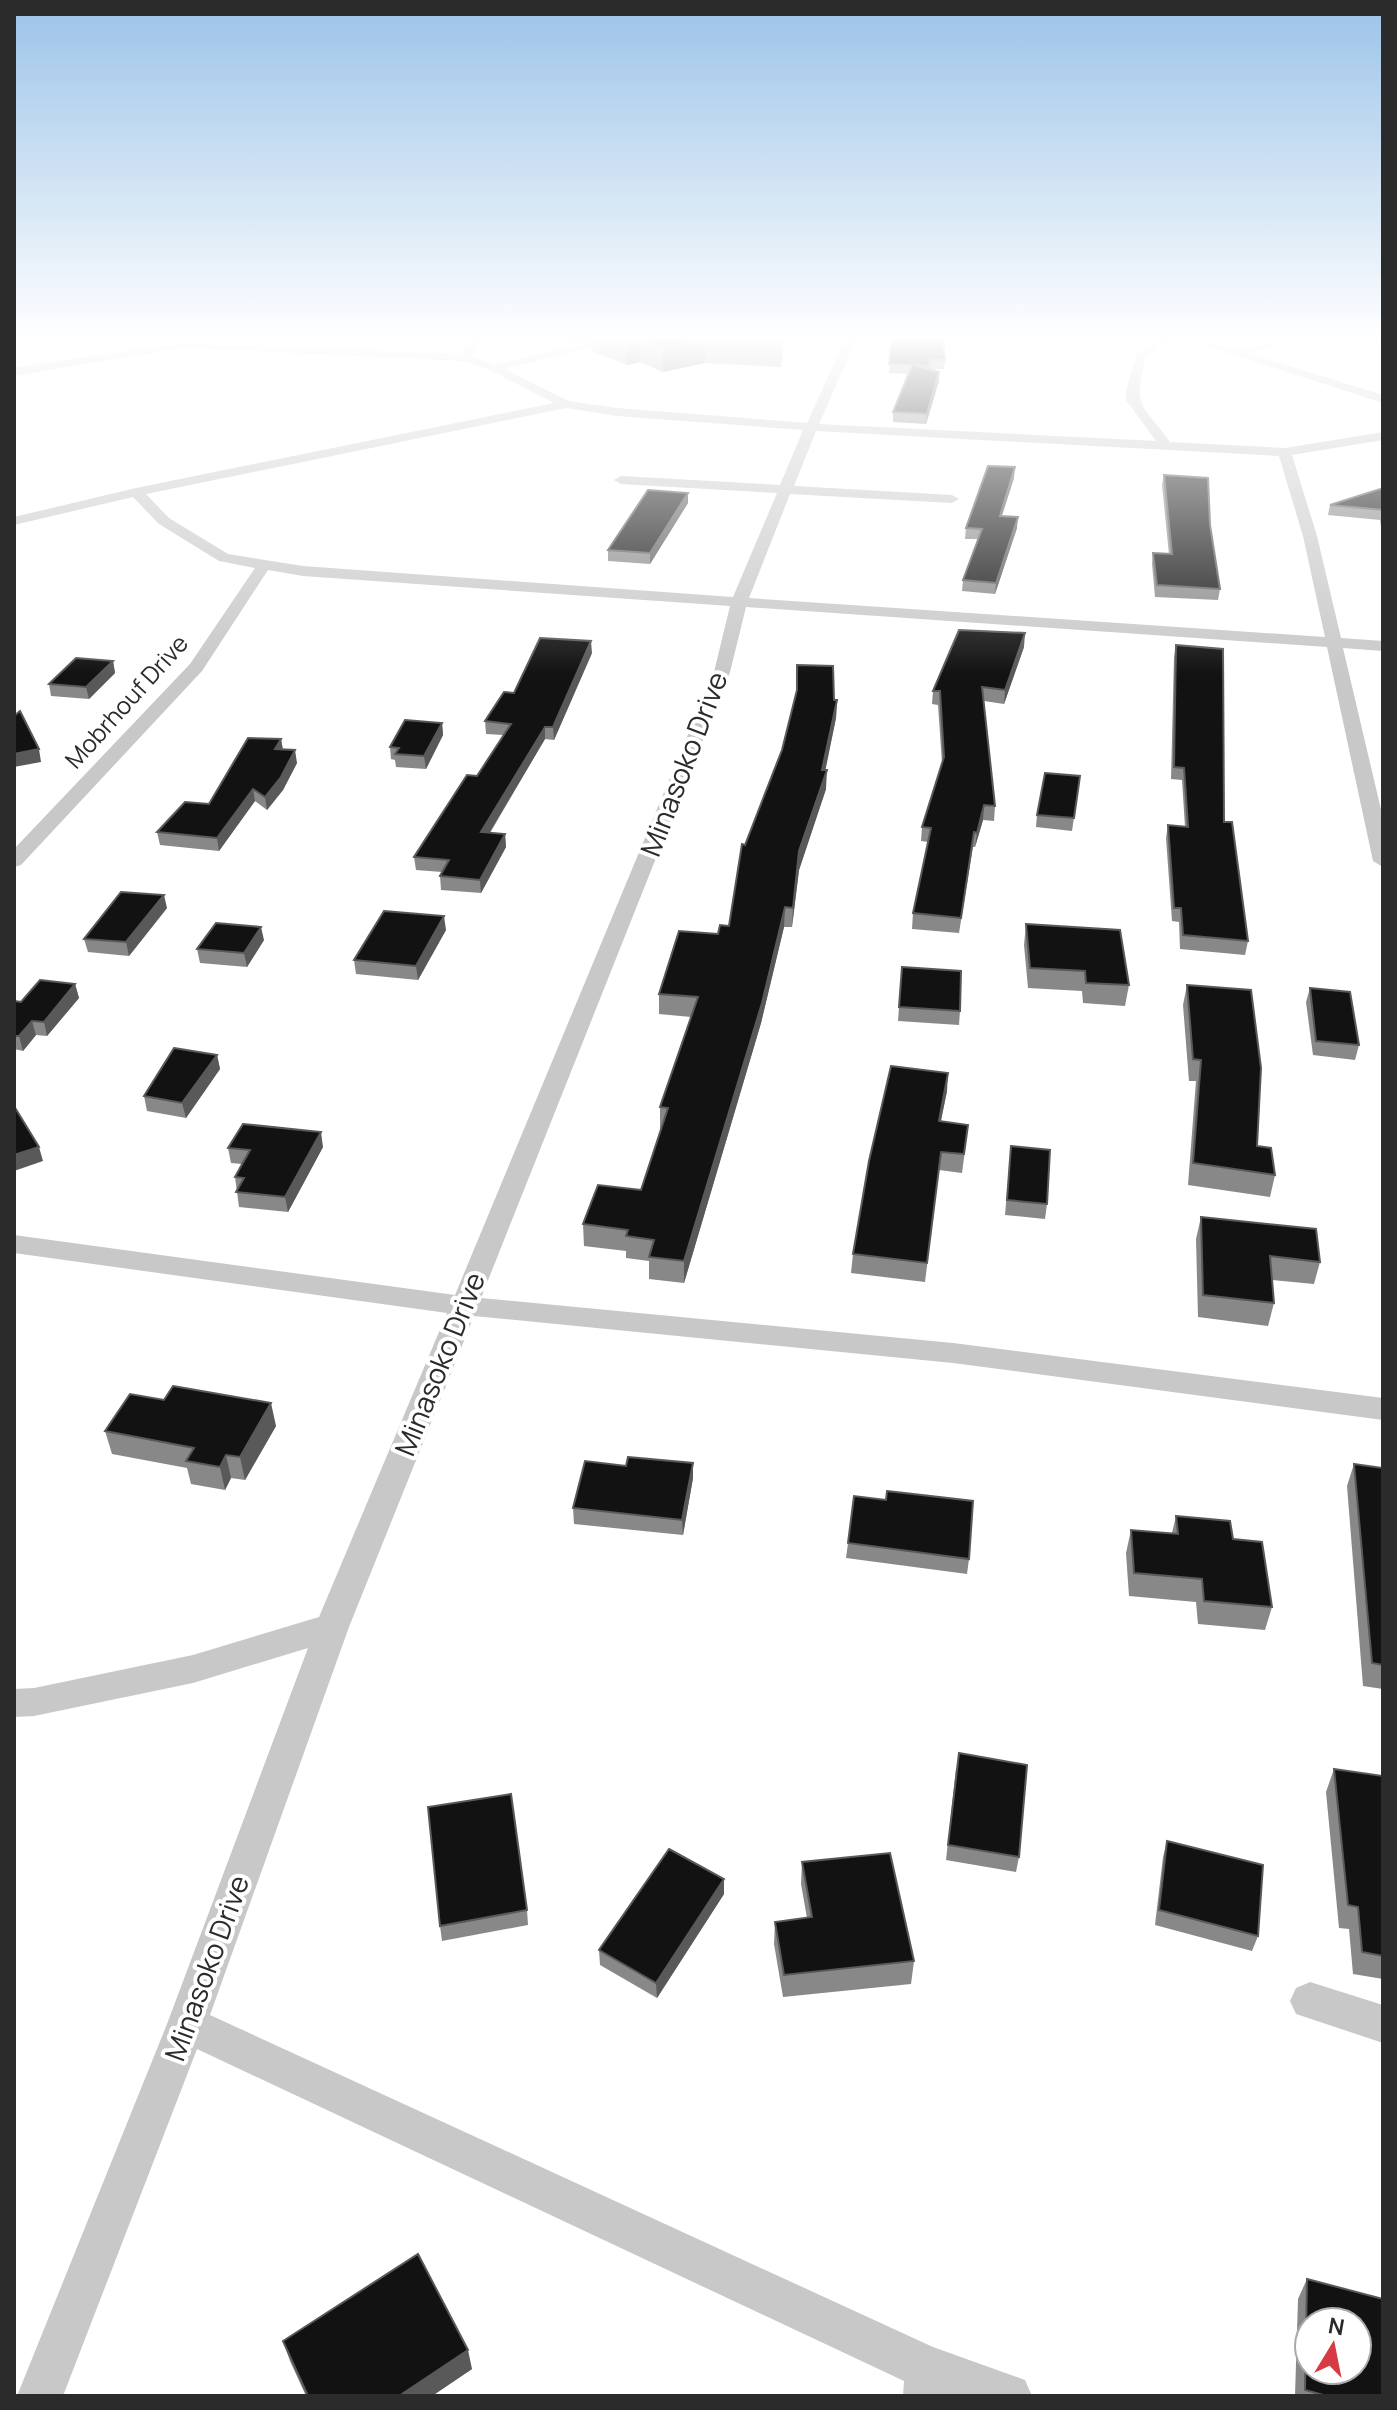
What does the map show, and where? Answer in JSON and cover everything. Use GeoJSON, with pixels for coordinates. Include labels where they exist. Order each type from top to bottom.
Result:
{"type":"FeatureCollection","features":[{"type":"Feature","properties":{"kind":"street"},"geometry":{"type":"LineString","coordinates":[[14,521],[136,492],[344,449]]}},
{"type":"Feature","properties":{"kind":"street","name":"Minasoko Drive"},"geometry":{"type":"LineString","coordinates":[[40,2396],[187,2024],[332,1627],[466,1306],[722,672],[739,602],[802,449]]}},
{"type":"Feature","properties":{"kind":"street"},"geometry":{"type":"LineString","coordinates":[[1251,449],[1285,452],[1301,449]]}},
{"type":"Feature","properties":{"kind":"street"},"geometry":{"type":"LineString","coordinates":[[1285,452],[1310,536],[1383,861]]}},
{"type":"Feature","properties":{"kind":"street"},"geometry":{"type":"LineString","coordinates":[[621,480],[952,499]]}},
{"type":"Feature","properties":{"kind":"street"},"geometry":{"type":"LineString","coordinates":[[136,492],[164,521],[224,558],[303,571],[1383,646]]}},
{"type":"Feature","properties":{"kind":"street","name":"Mobrhouf Drive"},"geometry":{"type":"LineString","coordinates":[[14,861],[196,667],[264,565]]}},
{"type":"Feature","properties":{"kind":"street"},"geometry":{"type":"LineString","coordinates":[[14,1244],[466,1306],[953,1353],[1383,1409]]}},
{"type":"Feature","properties":{"kind":"street"},"geometry":{"type":"LineString","coordinates":[[14,1703],[34,1702],[193,1669],[332,1627]]}},
{"type":"Feature","properties":{"kind":"street"},"geometry":{"type":"LineString","coordinates":[[1310,2001],[1383,2024]]}},
{"type":"Feature","properties":{"kind":"street"},"geometry":{"type":"LineString","coordinates":[[187,2024],[927,2382],[1009,2396]]}},
{"type":"Feature","properties":{"kind":"building"},"geometry":{"type":"Polygon","coordinates":[[[988,466],[1015,467],[1000,516],[1018,517],[996,583],[963,580],[982,529],[966,528],[988,466]]]}},
{"type":"Feature","properties":{"kind":"building"},"geometry":{"type":"Polygon","coordinates":[[[1164,475],[1208,478],[1210,525],[1220,589],[1157,585],[1153,553],[1172,554],[1164,475]]]}},
{"type":"Feature","properties":{"kind":"building"},"geometry":{"type":"Polygon","coordinates":[[[1383,488],[1383,510],[1330,505],[1383,488]]]}},
{"type":"Feature","properties":{"kind":"building"},"geometry":{"type":"Polygon","coordinates":[[[648,490],[688,493],[650,553],[608,550],[648,490]]]}},
{"type":"Feature","properties":{"kind":"building"},"geometry":{"type":"Polygon","coordinates":[[[959,630],[1025,633],[1005,690],[982,687],[995,806],[984,805],[977,833],[974,832],[961,918],[913,913],[931,828],[922,827],[944,757],[940,691],[933,691],[959,630]]]}},
{"type":"Feature","properties":{"kind":"building"},"geometry":{"type":"Polygon","coordinates":[[[540,638],[591,641],[553,727],[545,727],[481,832],[505,834],[480,880],[440,876],[449,860],[414,857],[467,775],[477,776],[511,724],[485,721],[504,692],[514,693],[540,638]]]}},
{"type":"Feature","properties":{"kind":"building"},"geometry":{"type":"Polygon","coordinates":[[[1176,645],[1223,649],[1224,822],[1232,822],[1248,941],[1183,935],[1181,908],[1174,908],[1168,825],[1188,827],[1184,768],[1174,767],[1176,645]]]}},
{"type":"Feature","properties":{"kind":"building"},"geometry":{"type":"Polygon","coordinates":[[[76,658],[113,661],[86,687],[49,684],[76,658]]]}},
{"type":"Feature","properties":{"kind":"building"},"geometry":{"type":"Polygon","coordinates":[[[797,665],[833,666],[834,700],[837,700],[822,770],[827,770],[799,851],[793,908],[785,907],[762,1003],[684,1261],[649,1257],[654,1240],[626,1236],[628,1230],[583,1224],[598,1185],[641,1190],[668,1108],[660,1107],[698,997],[659,994],[679,931],[718,934],[720,925],[729,926],[742,844],[745,845],[782,750],[797,690],[797,665]]]}},
{"type":"Feature","properties":{"kind":"building"},"geometry":{"type":"Polygon","coordinates":[[[20,711],[39,749],[14,754],[14,716],[20,711]]]}},
{"type":"Feature","properties":{"kind":"building"},"geometry":{"type":"Polygon","coordinates":[[[405,720],[442,723],[424,756],[395,754],[399,748],[390,747],[405,720]]]}},
{"type":"Feature","properties":{"kind":"building"},"geometry":{"type":"Polygon","coordinates":[[[248,738],[281,739],[275,749],[295,750],[281,777],[265,797],[253,789],[217,838],[157,832],[185,802],[209,804],[248,738]]]}},
{"type":"Feature","properties":{"kind":"building"},"geometry":{"type":"Polygon","coordinates":[[[1045,773],[1080,776],[1074,818],[1037,815],[1045,773]]]}},
{"type":"Feature","properties":{"kind":"building"},"geometry":{"type":"Polygon","coordinates":[[[121,892],[164,895],[126,942],[84,939],[121,892]]]}},
{"type":"Feature","properties":{"kind":"building"},"geometry":{"type":"Polygon","coordinates":[[[384,911],[444,916],[416,966],[354,960],[384,911]]]}},
{"type":"Feature","properties":{"kind":"building"},"geometry":{"type":"Polygon","coordinates":[[[216,923],[261,927],[244,953],[197,949],[216,923]]]}},
{"type":"Feature","properties":{"kind":"building"},"geometry":{"type":"Polygon","coordinates":[[[1026,924],[1120,930],[1129,985],[1086,983],[1085,971],[1030,968],[1026,924]]]}},
{"type":"Feature","properties":{"kind":"building"},"geometry":{"type":"Polygon","coordinates":[[[902,967],[961,971],[960,1011],[899,1007],[902,967]]]}},
{"type":"Feature","properties":{"kind":"building"},"geometry":{"type":"Polygon","coordinates":[[[40,980],[75,984],[44,1022],[32,1021],[19,1036],[14,1036],[14,1001],[21,1002],[40,980]]]}},
{"type":"Feature","properties":{"kind":"building"},"geometry":{"type":"Polygon","coordinates":[[[1187,985],[1251,990],[1261,1068],[1257,1146],[1271,1148],[1275,1175],[1193,1163],[1201,1060],[1193,1059],[1187,985]]]}},
{"type":"Feature","properties":{"kind":"building"},"geometry":{"type":"Polygon","coordinates":[[[1310,988],[1350,992],[1359,1045],[1316,1041],[1310,988]]]}},
{"type":"Feature","properties":{"kind":"building"},"geometry":{"type":"Polygon","coordinates":[[[174,1048],[217,1055],[182,1103],[144,1096],[174,1048]]]}},
{"type":"Feature","properties":{"kind":"building"},"geometry":{"type":"Polygon","coordinates":[[[891,1066],[948,1073],[939,1121],[968,1125],[964,1154],[941,1152],[927,1263],[853,1254],[869,1161],[891,1066]]]}},
{"type":"Feature","properties":{"kind":"building"},"geometry":{"type":"Polygon","coordinates":[[[14,1106],[39,1147],[14,1155],[14,1106]]]}},
{"type":"Feature","properties":{"kind":"building"},"geometry":{"type":"Polygon","coordinates":[[[243,1124],[321,1132],[285,1197],[236,1192],[244,1178],[235,1177],[250,1150],[228,1148],[243,1124]]]}},
{"type":"Feature","properties":{"kind":"building"},"geometry":{"type":"Polygon","coordinates":[[[1011,1146],[1050,1150],[1047,1204],[1007,1200],[1011,1146]]]}},
{"type":"Feature","properties":{"kind":"building"},"geometry":{"type":"Polygon","coordinates":[[[1201,1217],[1316,1229],[1320,1262],[1270,1256],[1274,1303],[1203,1295],[1201,1217]]]}},
{"type":"Feature","properties":{"kind":"building"},"geometry":{"type":"Polygon","coordinates":[[[173,1386],[271,1403],[240,1457],[226,1455],[220,1467],[186,1461],[194,1448],[105,1431],[130,1394],[164,1400],[173,1386]]]}},
{"type":"Feature","properties":{"kind":"building"},"geometry":{"type":"Polygon","coordinates":[[[628,1457],[693,1463],[682,1520],[573,1508],[585,1461],[626,1466],[628,1457]]]}},
{"type":"Feature","properties":{"kind":"building"},"geometry":{"type":"Polygon","coordinates":[[[1354,1464],[1383,1468],[1383,1665],[1372,1663],[1354,1464]]]}},
{"type":"Feature","properties":{"kind":"building"},"geometry":{"type":"Polygon","coordinates":[[[887,1491],[973,1501],[969,1559],[848,1543],[854,1496],[886,1500],[887,1491]]]}},
{"type":"Feature","properties":{"kind":"building"},"geometry":{"type":"Polygon","coordinates":[[[1176,1516],[1230,1521],[1233,1539],[1262,1542],[1272,1607],[1204,1601],[1202,1579],[1134,1573],[1131,1530],[1178,1534],[1176,1516]]]}},
{"type":"Feature","properties":{"kind":"building"},"geometry":{"type":"Polygon","coordinates":[[[959,1753],[1027,1765],[1019,1857],[948,1845],[959,1753]]]}},
{"type":"Feature","properties":{"kind":"building"},"geometry":{"type":"Polygon","coordinates":[[[1334,1769],[1383,1776],[1383,1956],[1362,1952],[1358,1907],[1348,1905],[1334,1769]]]}},
{"type":"Feature","properties":{"kind":"building"},"geometry":{"type":"Polygon","coordinates":[[[511,1794],[527,1910],[440,1926],[428,1807],[511,1794]]]}},
{"type":"Feature","properties":{"kind":"building"},"geometry":{"type":"Polygon","coordinates":[[[1167,1841],[1263,1865],[1258,1936],[1159,1910],[1167,1841]]]}},
{"type":"Feature","properties":{"kind":"building"},"geometry":{"type":"Polygon","coordinates":[[[669,1849],[724,1879],[656,1983],[599,1950],[669,1849]]]}},
{"type":"Feature","properties":{"kind":"building"},"geometry":{"type":"Polygon","coordinates":[[[890,1853],[914,1961],[784,1975],[775,1922],[812,1917],[802,1862],[890,1853]]]}},
{"type":"Feature","properties":{"kind":"building"},"geometry":{"type":"Polygon","coordinates":[[[418,2254],[468,2350],[399,2396],[308,2396],[283,2341],[418,2254]]]}},
{"type":"Feature","properties":{"kind":"building"},"geometry":{"type":"Polygon","coordinates":[[[1307,2279],[1383,2299],[1383,2396],[1327,2396],[1305,2390],[1305,2386],[1373,2386],[1373,2306],[1307,2306],[1307,2279]]]}}]}
